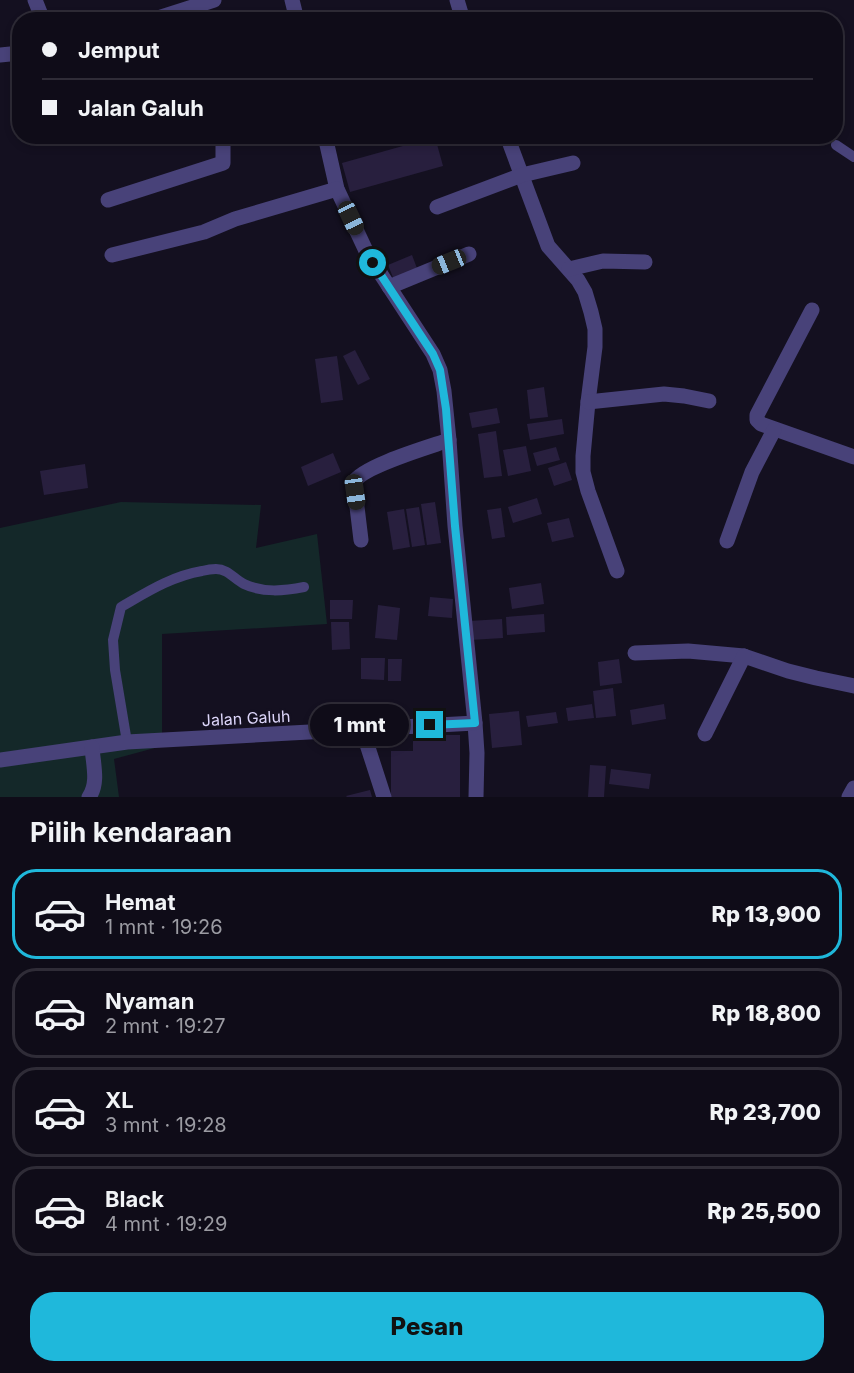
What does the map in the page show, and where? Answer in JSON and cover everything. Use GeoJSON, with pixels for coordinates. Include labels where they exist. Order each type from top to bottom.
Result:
{"type":"FeatureCollection","features":[{"type":"Feature","properties":{"kind":"street"},"geometry":{"type":"LineString","coordinates":[[186,12],[213,0]]}},
{"type":"Feature","properties":{"kind":"street"},"geometry":{"type":"LineString","coordinates":[[108,200],[223,163],[223,144]]}},
{"type":"Feature","properties":{"kind":"street"},"geometry":{"type":"LineString","coordinates":[[327,144],[337,189],[367,253],[428,346],[440,370],[449,440],[455,526],[475,723],[476,797]]}},
{"type":"Feature","properties":{"kind":"street"},"geometry":{"type":"LineString","coordinates":[[510,144],[548,246],[578,280],[585,292],[591,312],[596,347],[588,402],[583,456],[584,472],[588,491],[617,571]]}},
{"type":"Feature","properties":{"kind":"street"},"geometry":{"type":"LineString","coordinates":[[437,207],[522,175],[573,163]]}},
{"type":"Feature","properties":{"kind":"street"},"geometry":{"type":"LineString","coordinates":[[112,255],[204,231],[235,219],[337,189]]}},
{"type":"Feature","properties":{"kind":"street"},"geometry":{"type":"LineString","coordinates":[[389,287],[469,254]]}},
{"type":"Feature","properties":{"kind":"street"},"geometry":{"type":"LineString","coordinates":[[569,269],[603,261],[645,262]]}},
{"type":"Feature","properties":{"kind":"street"},"geometry":{"type":"LineString","coordinates":[[812,310],[757,415],[758,420],[761,424],[774,430],[854,457]]}},
{"type":"Feature","properties":{"kind":"street"},"geometry":{"type":"LineString","coordinates":[[588,402],[664,394],[709,400]]}},
{"type":"Feature","properties":{"kind":"street"},"geometry":{"type":"LineString","coordinates":[[727,541],[752,472],[774,430]]}},
{"type":"Feature","properties":{"kind":"street"},"geometry":{"type":"LineString","coordinates":[[361,540],[354,482],[357,476],[449,440]]}},
{"type":"Feature","properties":{"kind":"street"},"geometry":{"type":"LineString","coordinates":[[635,653],[688,651],[744,656],[788,671],[854,686]]}},
{"type":"Feature","properties":{"kind":"street"},"geometry":{"type":"LineString","coordinates":[[705,734],[744,656]]}},
{"type":"Feature","properties":{"kind":"street","name":"Jalan Galuh"},"geometry":{"type":"LineString","coordinates":[[0,760],[127,742],[475,723]]}},
{"type":"Feature","properties":{"kind":"street"},"geometry":{"type":"LineString","coordinates":[[362,729],[384,797]]}},
{"type":"Feature","properties":{"kind":"street"},"geometry":{"type":"LineString","coordinates":[[89,797],[95,782],[92,747]]}},
{"type":"Feature","properties":{"kind":"street"},"geometry":{"type":"LineString","coordinates":[[849,797],[854,788]]}},
{"type":"Feature","properties":{"kind":"lane"},"geometry":{"type":"LineString","coordinates":[[836,145],[854,157]]}},
{"type":"Feature","properties":{"kind":"lane"},"geometry":{"type":"LineString","coordinates":[[127,742],[115,670],[113,640],[121,607],[160,584],[187,574],[216,569],[227,572],[245,584],[271,591],[304,587]]}},
{"type":"Feature","properties":{"kind":"green space"},"geometry":{"type":"Polygon","coordinates":[[[121,502],[261,505],[256,548],[317,534],[327,624],[162,634],[162,746],[114,759],[119,797],[0,797],[0,528],[121,502]]]}},
{"type":"Feature","properties":{"kind":"building"},"geometry":{"type":"Polygon","coordinates":[[[410,144],[437,144],[443,166],[350,192],[342,163],[410,144]]]}},
{"type":"Feature","properties":{"kind":"building"},"geometry":{"type":"Polygon","coordinates":[[[412,255],[418,271],[394,280],[388,265],[412,255]]]}},
{"type":"Feature","properties":{"kind":"building"},"geometry":{"type":"Polygon","coordinates":[[[355,350],[370,379],[358,385],[343,356],[355,350]]]}},
{"type":"Feature","properties":{"kind":"building"},"geometry":{"type":"Polygon","coordinates":[[[337,356],[343,400],[321,403],[315,359],[337,356]]]}},
{"type":"Feature","properties":{"kind":"building"},"geometry":{"type":"Polygon","coordinates":[[[544,387],[548,417],[530,419],[527,390],[544,387]]]}},
{"type":"Feature","properties":{"kind":"building"},"geometry":{"type":"Polygon","coordinates":[[[497,408],[500,423],[472,428],[469,413],[497,408]]]}},
{"type":"Feature","properties":{"kind":"building"},"geometry":{"type":"Polygon","coordinates":[[[562,419],[564,434],[530,440],[527,424],[562,419]]]}},
{"type":"Feature","properties":{"kind":"building"},"geometry":{"type":"Polygon","coordinates":[[[496,431],[502,476],[484,478],[478,434],[496,431]]]}},
{"type":"Feature","properties":{"kind":"building"},"geometry":{"type":"Polygon","coordinates":[[[526,446],[531,471],[508,476],[503,450],[526,446]]]}},
{"type":"Feature","properties":{"kind":"building"},"geometry":{"type":"Polygon","coordinates":[[[556,447],[560,460],[537,466],[533,453],[556,447]]]}},
{"type":"Feature","properties":{"kind":"building"},"geometry":{"type":"Polygon","coordinates":[[[333,453],[341,472],[308,486],[301,467],[333,453]]]}},
{"type":"Feature","properties":{"kind":"building"},"geometry":{"type":"Polygon","coordinates":[[[566,462],[572,480],[554,486],[548,468],[566,462]]]}},
{"type":"Feature","properties":{"kind":"building"},"geometry":{"type":"Polygon","coordinates":[[[85,464],[88,488],[44,495],[40,471],[85,464]]]}},
{"type":"Feature","properties":{"kind":"building"},"geometry":{"type":"Polygon","coordinates":[[[537,498],[542,514],[513,523],[508,507],[537,498]]]}},
{"type":"Feature","properties":{"kind":"building"},"geometry":{"type":"Polygon","coordinates":[[[435,502],[441,543],[427,545],[421,504],[435,502]]]}},
{"type":"Feature","properties":{"kind":"building"},"geometry":{"type":"Polygon","coordinates":[[[419,507],[425,545],[412,547],[406,509],[419,507]]]}},
{"type":"Feature","properties":{"kind":"building"},"geometry":{"type":"Polygon","coordinates":[[[501,508],[505,537],[492,539],[487,510],[501,508]]]}},
{"type":"Feature","properties":{"kind":"building"},"geometry":{"type":"Polygon","coordinates":[[[404,509],[410,547],[393,550],[387,512],[404,509]]]}},
{"type":"Feature","properties":{"kind":"building"},"geometry":{"type":"Polygon","coordinates":[[[569,518],[574,537],[552,542],[547,523],[569,518]]]}},
{"type":"Feature","properties":{"kind":"building"},"geometry":{"type":"Polygon","coordinates":[[[541,583],[544,604],[512,609],[509,588],[541,583]]]}},
{"type":"Feature","properties":{"kind":"building"},"geometry":{"type":"Polygon","coordinates":[[[430,597],[453,599],[452,618],[428,616],[430,597]]]}},
{"type":"Feature","properties":{"kind":"building"},"geometry":{"type":"Polygon","coordinates":[[[330,600],[353,600],[352,619],[330,619],[330,600]]]}},
{"type":"Feature","properties":{"kind":"building"},"geometry":{"type":"Polygon","coordinates":[[[378,605],[400,608],[397,640],[375,638],[378,605]]]}},
{"type":"Feature","properties":{"kind":"building"},"geometry":{"type":"Polygon","coordinates":[[[544,614],[545,632],[507,635],[506,617],[544,614]]]}},
{"type":"Feature","properties":{"kind":"building"},"geometry":{"type":"Polygon","coordinates":[[[502,619],[503,638],[470,640],[469,621],[502,619]]]}},
{"type":"Feature","properties":{"kind":"building"},"geometry":{"type":"Polygon","coordinates":[[[331,622],[349,622],[350,649],[332,650],[331,622]]]}},
{"type":"Feature","properties":{"kind":"building"},"geometry":{"type":"Polygon","coordinates":[[[361,658],[385,658],[384,680],[361,679],[361,658]]]}},
{"type":"Feature","properties":{"kind":"building"},"geometry":{"type":"Polygon","coordinates":[[[388,659],[402,659],[401,681],[388,681],[388,659]]]}},
{"type":"Feature","properties":{"kind":"building"},"geometry":{"type":"Polygon","coordinates":[[[619,659],[622,683],[600,686],[598,662],[619,659]]]}},
{"type":"Feature","properties":{"kind":"building"},"geometry":{"type":"Polygon","coordinates":[[[613,688],[616,716],[596,718],[593,691],[613,688]]]}},
{"type":"Feature","properties":{"kind":"building"},"geometry":{"type":"Polygon","coordinates":[[[592,704],[594,718],[568,721],[566,708],[592,704]]]}},
{"type":"Feature","properties":{"kind":"building"},"geometry":{"type":"Polygon","coordinates":[[[664,704],[666,719],[632,725],[630,710],[664,704]]]}},
{"type":"Feature","properties":{"kind":"building"},"geometry":{"type":"Polygon","coordinates":[[[519,711],[522,745],[492,748],[489,714],[519,711]]]}},
{"type":"Feature","properties":{"kind":"building"},"geometry":{"type":"Polygon","coordinates":[[[556,712],[558,723],[528,727],[526,716],[556,712]]]}},
{"type":"Feature","properties":{"kind":"building"},"geometry":{"type":"Polygon","coordinates":[[[413,735],[460,735],[460,797],[391,797],[391,751],[413,751],[413,735]]]}},
{"type":"Feature","properties":{"kind":"building"},"geometry":{"type":"Polygon","coordinates":[[[590,765],[606,766],[604,797],[588,797],[590,765]]]}},
{"type":"Feature","properties":{"kind":"building"},"geometry":{"type":"Polygon","coordinates":[[[611,769],[651,774],[649,789],[609,784],[611,769]]]}},
{"type":"Feature","properties":{"kind":"building"},"geometry":{"type":"Polygon","coordinates":[[[370,790],[372,797],[346,796],[370,790]]]}},
{"type":"Feature","properties":{"kind":"route"},"geometry":{"type":"LineString","coordinates":[[373,263],[433,354],[440,370],[444,391],[475,723],[430,725]]}}]}
